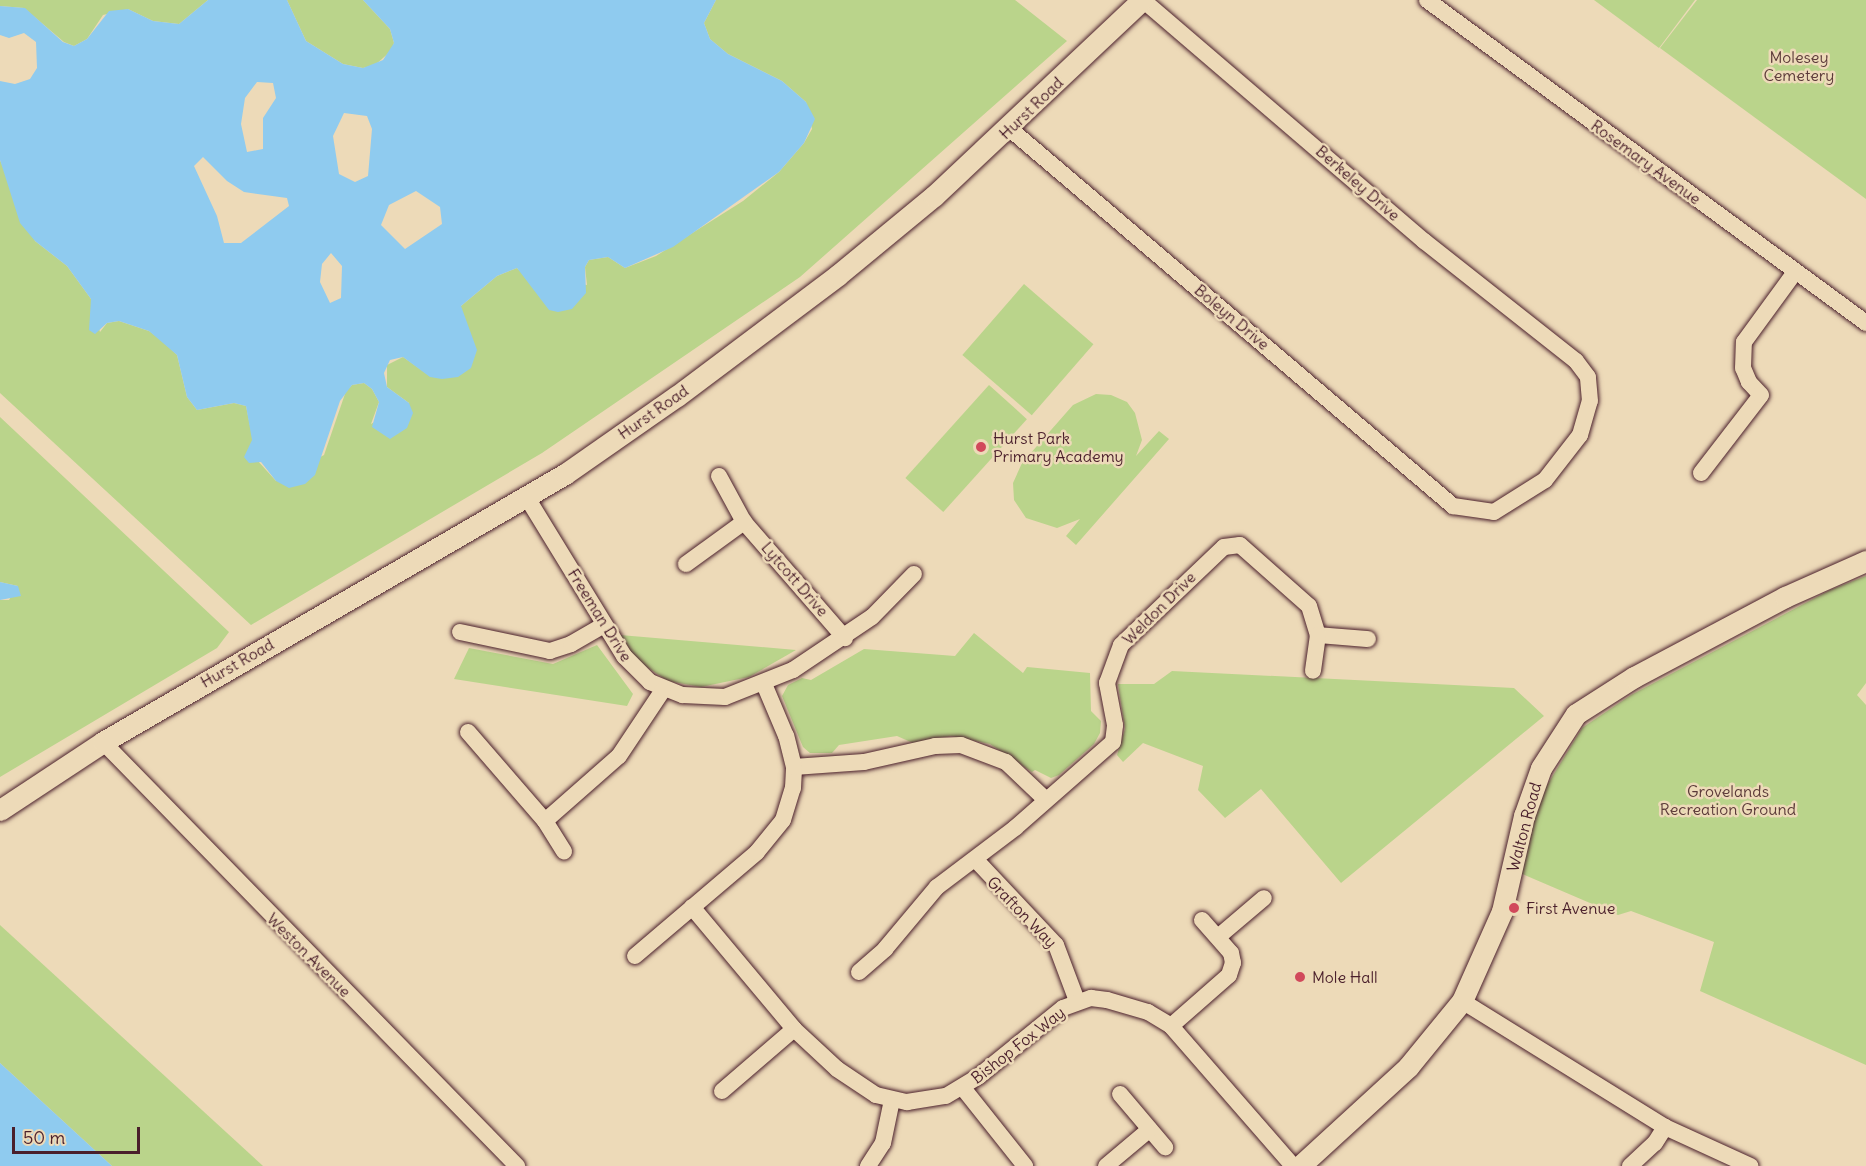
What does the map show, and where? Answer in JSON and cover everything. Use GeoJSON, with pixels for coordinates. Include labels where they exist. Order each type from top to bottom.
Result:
{"type":"FeatureCollection","features":[{"type":"Feature","properties":{"kind":"main road","name":"Hurst Road"},"geometry":{"type":"LineString","coordinates":[[0,810],[103,742],[526,496],[677,396],[838,275],[1010,129],[1143,0]]}},
{"type":"Feature","properties":{"kind":"main road","name":"Walton Road"},"geometry":{"type":"LineString","coordinates":[[1300,1166],[1408,1067],[1462,1001],[1502,911],[1532,791],[1541,768],[1571,720],[1594,701],[1634,677],[1785,597],[1866,561]]}},
{"type":"Feature","properties":{"kind":"street","name":"Berkeley Drive"},"geometry":{"type":"LineString","coordinates":[[1143,0],[1418,235],[1576,362],[1588,377],[1590,400],[1580,435],[1545,480],[1494,512],[1453,506]]}},
{"type":"Feature","properties":{"kind":"street","name":"Rosemary Avenue"},"geometry":{"type":"LineString","coordinates":[[1427,0],[1866,323]]}},
{"type":"Feature","properties":{"kind":"street","name":"Boleyn Drive"},"geometry":{"type":"LineString","coordinates":[[1010,129],[1453,506]]}},
{"type":"Feature","properties":{"kind":"street"},"geometry":{"type":"LineString","coordinates":[[1701,473],[1761,395],[1749,382],[1743,368],[1744,342],[1795,272]]}},
{"type":"Feature","properties":{"kind":"street","name":"Lytcott Drive"},"geometry":{"type":"LineString","coordinates":[[719,476],[744,522],[845,638]]}},
{"type":"Feature","properties":{"kind":"street","name":"Freeman Drive"},"geometry":{"type":"LineString","coordinates":[[526,496],[604,625],[636,671],[663,690],[705,698],[725,697],[764,684],[845,638],[872,617],[914,574]]}},
{"type":"Feature","properties":{"kind":"street"},"geometry":{"type":"LineString","coordinates":[[686,564],[744,522]]}},
{"type":"Feature","properties":{"kind":"street","name":"Weldon Drive"},"geometry":{"type":"LineString","coordinates":[[1046,800],[1113,742],[1115,725],[1107,682],[1120,645],[1224,546],[1240,545],[1301,595],[1315,620],[1318,635],[1313,670]]}},
{"type":"Feature","properties":{"kind":"street"},"geometry":{"type":"LineString","coordinates":[[460,632],[550,651],[572,644],[604,625]]}},
{"type":"Feature","properties":{"kind":"street"},"geometry":{"type":"LineString","coordinates":[[1318,635],[1368,639]]}},
{"type":"Feature","properties":{"kind":"street"},"geometry":{"type":"LineString","coordinates":[[635,956],[772,836],[790,802],[794,767],[786,736],[764,684]]}},
{"type":"Feature","properties":{"kind":"street"},"geometry":{"type":"LineString","coordinates":[[545,821],[619,756],[663,690]]}},
{"type":"Feature","properties":{"kind":"street"},"geometry":{"type":"LineString","coordinates":[[468,732],[545,821],[564,851]]}},
{"type":"Feature","properties":{"kind":"street","name":"Weston Avenue"},"geometry":{"type":"LineString","coordinates":[[103,742],[517,1166]]}},
{"type":"Feature","properties":{"kind":"street"},"geometry":{"type":"LineString","coordinates":[[794,767],[864,762],[935,746],[961,745],[1006,762],[1046,800]]}},
{"type":"Feature","properties":{"kind":"street","name":"Grafton Way"},"geometry":{"type":"LineString","coordinates":[[859,972],[885,949],[937,887],[975,859],[1046,800]]}},
{"type":"Feature","properties":{"kind":"street","name":"Grafton Way"},"geometry":{"type":"LineString","coordinates":[[975,859],[1056,945],[1077,1001]]}},
{"type":"Feature","properties":{"kind":"street"},"geometry":{"type":"LineString","coordinates":[[1218,937],[1264,898]]}},
{"type":"Feature","properties":{"kind":"street","name":"Bishop Fox Way"},"geometry":{"type":"LineString","coordinates":[[693,907],[794,1029],[859,1087],[892,1100],[930,1101],[963,1088],[1051,1015],[1077,1001],[1107,999],[1148,1012],[1171,1026],[1293,1166]]}},
{"type":"Feature","properties":{"kind":"street"},"geometry":{"type":"LineString","coordinates":[[1171,1026],[1229,975],[1232,953],[1202,920]]}},
{"type":"Feature","properties":{"kind":"street"},"geometry":{"type":"LineString","coordinates":[[1462,1001],[1665,1127],[1750,1166]]}},
{"type":"Feature","properties":{"kind":"street"},"geometry":{"type":"LineString","coordinates":[[722,1091],[794,1029]]}},
{"type":"Feature","properties":{"kind":"street"},"geometry":{"type":"LineString","coordinates":[[963,1088],[1025,1166]]}},
{"type":"Feature","properties":{"kind":"street"},"geometry":{"type":"LineString","coordinates":[[1120,1094],[1165,1147]]}},
{"type":"Feature","properties":{"kind":"street"},"geometry":{"type":"LineString","coordinates":[[868,1166],[883,1143],[892,1100]]}},
{"type":"Feature","properties":{"kind":"street"},"geometry":{"type":"LineString","coordinates":[[1630,1166],[1655,1143],[1665,1127]]}},
{"type":"Feature","properties":{"kind":"street"},"geometry":{"type":"LineString","coordinates":[[1106,1166],[1150,1129]]}},
{"type":"Feature","properties":{"kind":"green space"},"geometry":{"type":"Polygon","coordinates":[[[0,0],[208,0],[179,24],[153,21],[128,9],[103,15],[87,39],[74,46],[64,42],[24,8],[0,6],[0,0]]]}},
{"type":"Feature","properties":{"kind":"green space"},"geometry":{"type":"Polygon","coordinates":[[[287,0],[363,0],[390,29],[394,43],[391,51],[375,65],[363,68],[343,64],[306,41],[287,0]]]}},
{"type":"Feature","properties":{"kind":"green space"},"geometry":{"type":"Polygon","coordinates":[[[716,0],[1015,0],[1067,41],[800,277],[542,453],[251,625],[0,393],[0,160],[35,241],[67,266],[91,299],[100,332],[107,323],[119,321],[149,331],[163,341],[177,355],[187,397],[197,410],[234,403],[246,406],[257,460],[276,481],[324,455],[346,391],[352,385],[364,383],[372,389],[379,402],[371,424],[409,403],[387,387],[387,365],[403,357],[430,376],[461,312],[461,306],[497,276],[517,268],[522,273],[587,285],[585,267],[589,260],[608,257],[625,268],[656,256],[743,201],[779,172],[804,143],[812,129],[806,102],[782,81],[728,54],[710,39],[704,23],[716,0]]]}},
{"type":"Feature","properties":{"kind":"green space"},"geometry":{"type":"Polygon","coordinates":[[[1594,0],[1695,0],[1659,48],[1594,0]]]}},
{"type":"Feature","properties":{"kind":"green space","name":"Molesey Cemetery"},"geometry":{"type":"Polygon","coordinates":[[[1697,0],[1866,0],[1866,199],[1660,48],[1697,0]]]}},
{"type":"Feature","properties":{"kind":"green space"},"geometry":{"type":"Polygon","coordinates":[[[1024,284],[1093,344],[1032,415],[962,355],[1024,284]]]}},
{"type":"Feature","properties":{"kind":"green space"},"geometry":{"type":"Polygon","coordinates":[[[989,385],[1027,419],[943,512],[905,478],[989,385]]]}},
{"type":"Feature","properties":{"kind":"green space"},"geometry":{"type":"Polygon","coordinates":[[[1096,394],[1111,395],[1127,402],[1135,413],[1142,440],[1136,456],[1159,431],[1169,439],[1076,545],[1066,536],[1080,519],[1057,528],[1026,518],[1014,500],[1013,483],[1022,463],[1073,405],[1096,394]]]}},
{"type":"Feature","properties":{"kind":"green space"},"geometry":{"type":"Polygon","coordinates":[[[0,417],[229,632],[217,648],[0,777],[0,600],[9,600],[18,586],[0,582],[0,417]]]}},
{"type":"Feature","properties":{"kind":"green space","name":"Grovelands Recreation Ground"},"geometry":{"type":"Polygon","coordinates":[[[1866,576],[1866,683],[1857,695],[1866,705],[1866,1065],[1700,991],[1714,942],[1631,911],[1618,915],[1520,873],[1527,818],[1582,728],[1631,695],[1830,590],[1866,576]]]}},
{"type":"Feature","properties":{"kind":"green space"},"geometry":{"type":"Polygon","coordinates":[[[974,633],[1023,673],[1027,667],[1090,673],[1091,711],[1101,721],[1100,733],[1094,744],[1059,775],[1051,778],[1035,770],[1032,772],[990,744],[951,736],[913,743],[897,736],[839,745],[832,753],[810,753],[803,747],[782,696],[788,685],[802,678],[811,680],[864,649],[955,656],[974,633]]]}},
{"type":"Feature","properties":{"kind":"green space"},"geometry":{"type":"Polygon","coordinates":[[[620,635],[796,650],[749,677],[701,687],[668,681],[633,658],[620,635]]]}},
{"type":"Feature","properties":{"kind":"green space"},"geometry":{"type":"Polygon","coordinates":[[[597,645],[633,694],[627,706],[454,679],[469,648],[553,664],[597,645]]]}},
{"type":"Feature","properties":{"kind":"green space"},"geometry":{"type":"Polygon","coordinates":[[[1172,671],[1514,688],[1544,716],[1341,883],[1261,789],[1225,818],[1198,790],[1203,766],[1143,743],[1123,762],[1117,755],[1125,729],[1118,684],[1154,684],[1172,671]]]}},
{"type":"Feature","properties":{"kind":"green space"},"geometry":{"type":"Polygon","coordinates":[[[0,925],[263,1166],[112,1166],[0,1063],[0,925]]]}},
{"type":"Feature","properties":{"kind":"water"},"geometry":{"type":"Polygon","coordinates":[[[208,0],[287,0],[306,41],[343,64],[363,68],[383,60],[394,43],[390,29],[363,0],[716,0],[704,23],[710,39],[728,54],[782,81],[806,102],[815,119],[804,143],[779,172],[673,247],[625,268],[608,257],[589,260],[585,267],[586,293],[572,309],[558,312],[549,310],[517,268],[497,276],[461,306],[477,350],[471,368],[458,377],[442,379],[430,377],[403,357],[390,360],[384,373],[387,387],[409,403],[413,413],[407,428],[390,439],[372,427],[379,402],[372,389],[364,383],[352,385],[340,401],[315,475],[305,484],[289,488],[276,481],[261,462],[249,463],[244,457],[252,440],[246,406],[234,403],[197,410],[187,397],[177,355],[149,331],[119,321],[107,323],[95,334],[89,330],[91,299],[67,266],[35,241],[20,223],[0,160],[0,81],[15,84],[30,79],[37,68],[36,42],[24,33],[9,38],[0,35],[0,6],[25,8],[63,42],[74,46],[87,39],[109,11],[128,9],[153,21],[179,24],[208,0]],[[257,82],[245,98],[241,124],[247,152],[263,149],[263,118],[276,98],[273,83],[257,82]],[[344,113],[333,136],[339,174],[355,182],[368,176],[372,129],[367,116],[344,113]],[[203,157],[194,166],[217,216],[224,243],[241,243],[289,206],[287,198],[244,192],[227,181],[203,157]],[[416,191],[389,205],[381,225],[405,249],[442,224],[440,207],[416,191]],[[331,253],[322,264],[320,282],[330,303],[341,298],[342,266],[331,253]]]}},
{"type":"Feature","properties":{"kind":"water"},"geometry":{"type":"Polygon","coordinates":[[[0,582],[18,586],[21,596],[0,600],[0,582]]]}},
{"type":"Feature","properties":{"kind":"water"},"geometry":{"type":"Polygon","coordinates":[[[0,1063],[112,1166],[0,1166],[0,1063]]]}},
{"type":"Feature","properties":{"kind":"place","name":"Hurst Park Primary Academy"},"geometry":{"type":"Point","coordinates":[981,447]}},
{"type":"Feature","properties":{"kind":"place","name":"First Avenue"},"geometry":{"type":"Point","coordinates":[1514,908]}},
{"type":"Feature","properties":{"kind":"place","name":"Mole Hall"},"geometry":{"type":"Point","coordinates":[1300,977]}}]}
